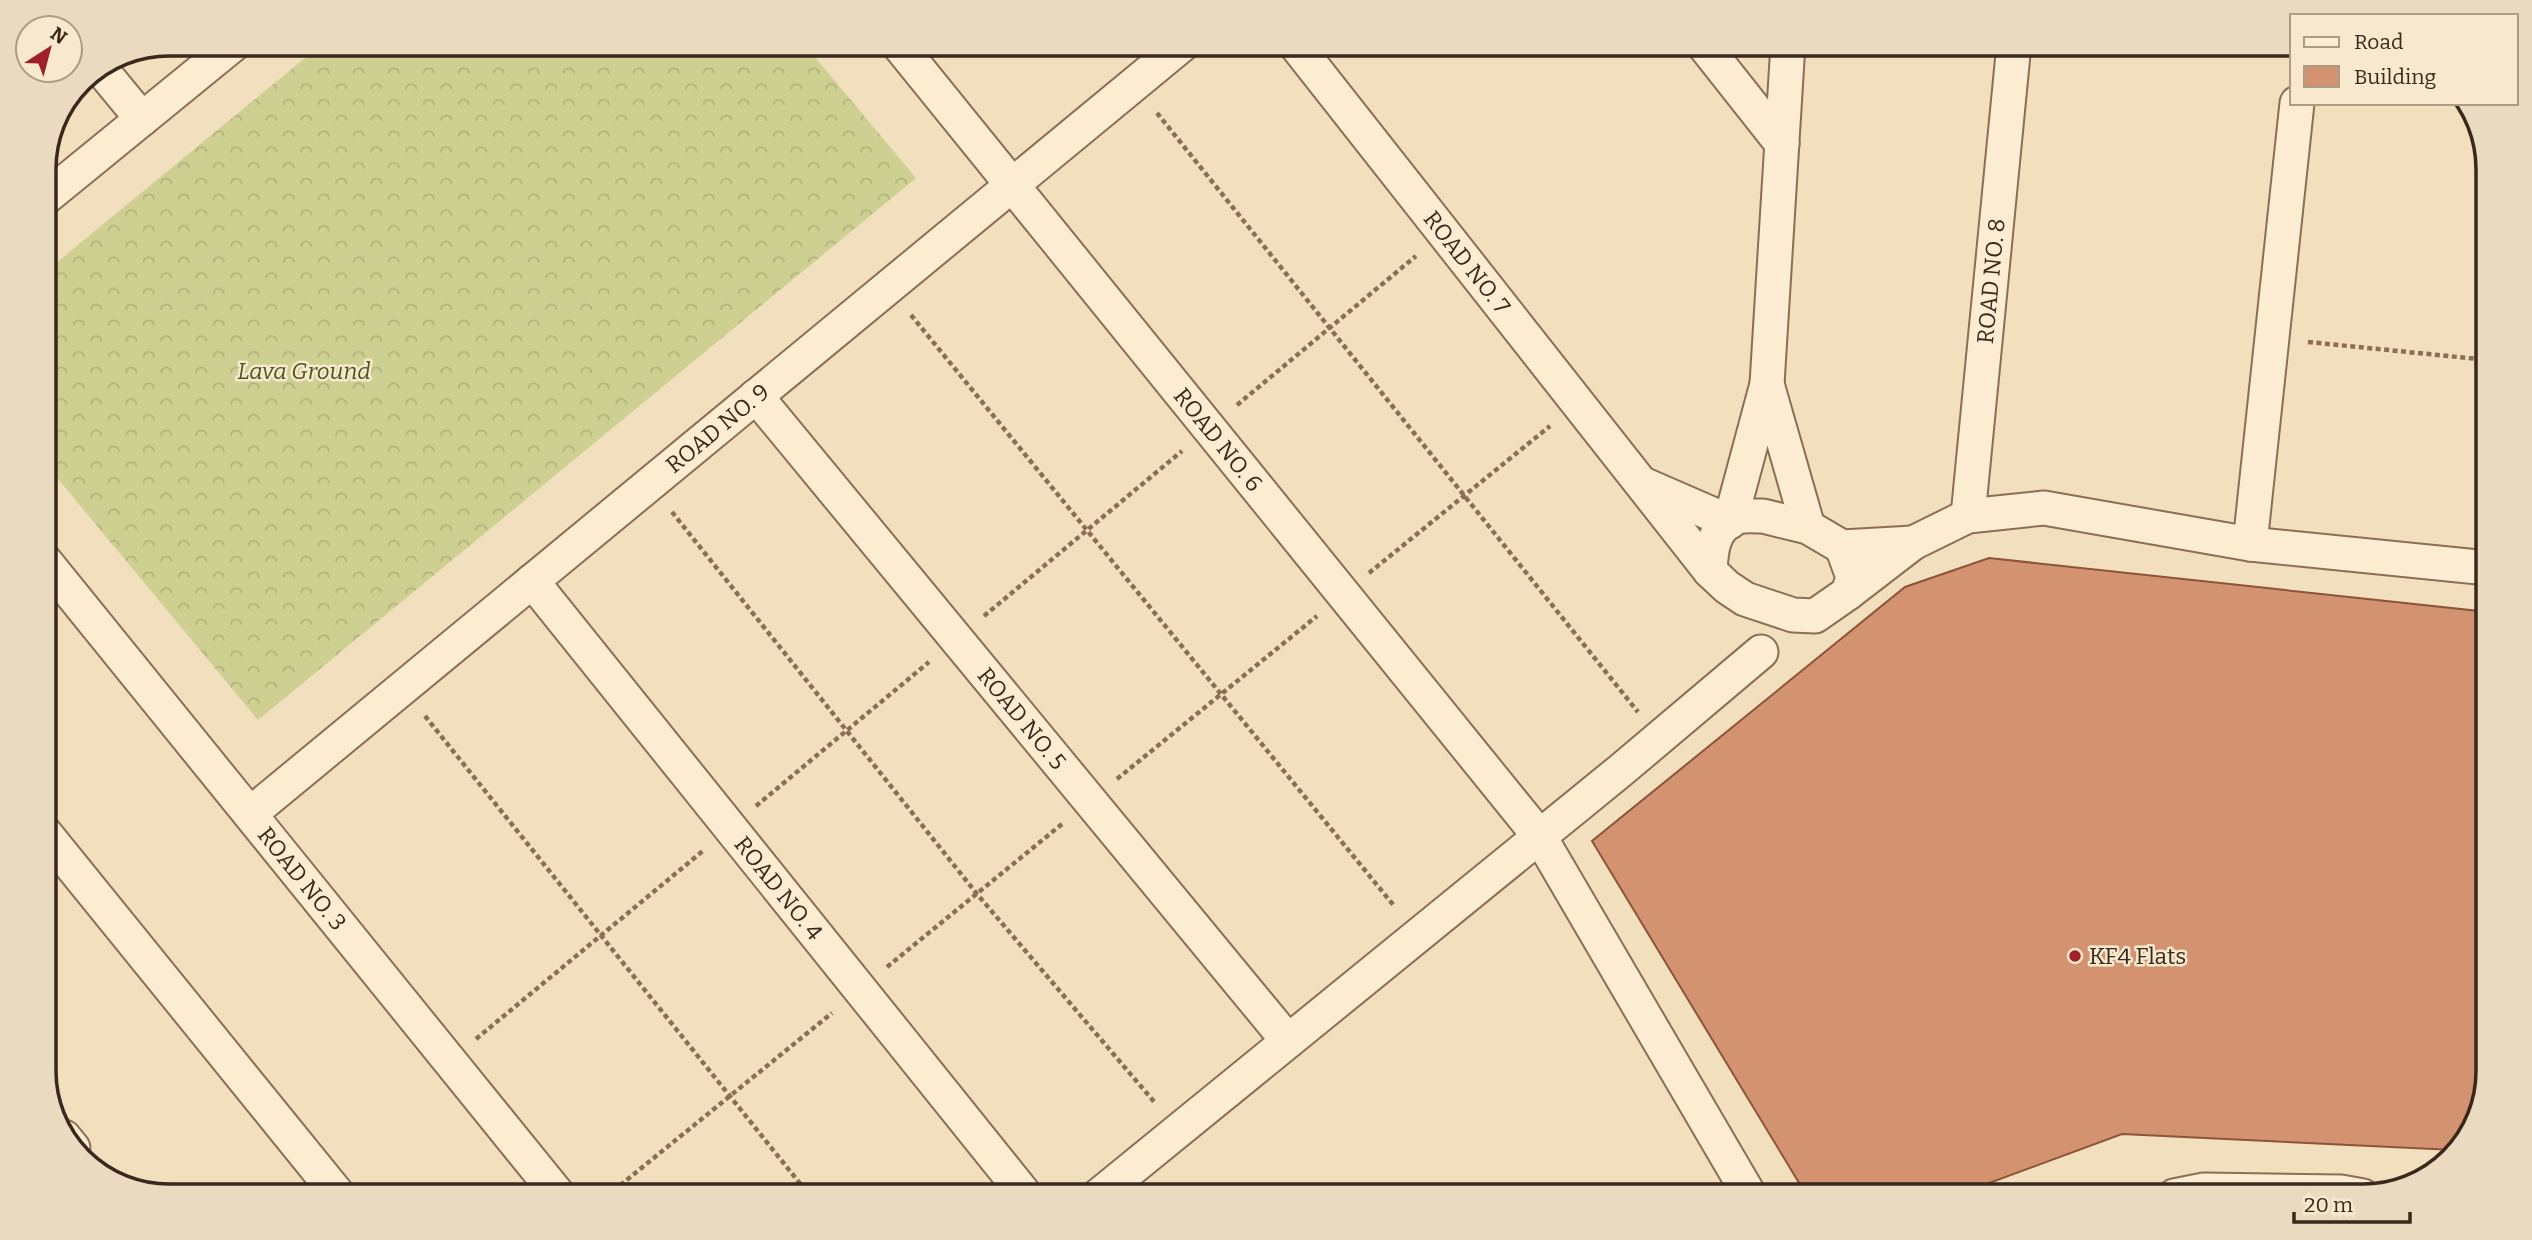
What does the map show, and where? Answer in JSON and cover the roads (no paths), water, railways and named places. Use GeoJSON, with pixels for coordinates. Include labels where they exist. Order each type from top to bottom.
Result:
{"type":"FeatureCollection","features":[{"type":"Feature","properties":{"kind":"street"},"geometry":{"type":"LineString","coordinates":[[56,189],[219,56]]}},
{"type":"Feature","properties":{"kind":"street","name":"ROAD NO. 6"},"geometry":{"type":"LineString","coordinates":[[908,56],[1539,837],[1743,1184]]}},
{"type":"Feature","properties":{"kind":"street","name":"ROAD NO. 9"},"geometry":{"type":"LineString","coordinates":[[250,814],[1168,56]]}},
{"type":"Feature","properties":{"kind":"street","name":"ROAD NO. 7"},"geometry":{"type":"LineString","coordinates":[[1304,56],[1710,571]]}},
{"type":"Feature","properties":{"kind":"street"},"geometry":{"type":"LineString","coordinates":[[1712,56],[1782,144]]}},
{"type":"Feature","properties":{"kind":"street"},"geometry":{"type":"LineString","coordinates":[[1640,483],[1730,522],[1767,384],[1787,56]]}},
{"type":"Feature","properties":{"kind":"street","name":"ROAD NO. 8"},"geometry":{"type":"LineString","coordinates":[[1968,516],[2013,56]]}},
{"type":"Feature","properties":{"kind":"street"},"geometry":{"type":"LineString","coordinates":[[106,75],[142,119]]}},
{"type":"Feature","properties":{"kind":"street"},"geometry":{"type":"LineString","coordinates":[[2250,544],[2297,105]]}},
{"type":"Feature","properties":{"kind":"street"},"geometry":{"type":"LineString","coordinates":[[1767,384],[1808,527]]}},
{"type":"Feature","properties":{"kind":"street","name":"ROAD NO. 5"},"geometry":{"type":"LineString","coordinates":[[755,396],[1288,1041]]}},
{"type":"Feature","properties":{"kind":"street"},"geometry":{"type":"LineString","coordinates":[[1113,1184],[1539,837],[1761,652],[1848,593],[1913,543],[1968,516],[2044,508],[2250,544],[2476,567]]}},
{"type":"Feature","properties":{"kind":"street"},"geometry":{"type":"LineString","coordinates":[[1815,615],[1793,615],[1745,599],[1710,571],[1717,533],[1736,518],[1763,516],[1808,527],[1842,547],[1913,543]]}},
{"type":"Feature","properties":{"kind":"street"},"geometry":{"type":"LineString","coordinates":[[1842,547],[1853,577],[1848,593]]}},
{"type":"Feature","properties":{"kind":"street","name":"ROAD NO. 3"},"geometry":{"type":"LineString","coordinates":[[56,575],[549,1184]]}},
{"type":"Feature","properties":{"kind":"street","name":"ROAD NO. 4"},"geometry":{"type":"LineString","coordinates":[[532,581],[1016,1184]]}},
{"type":"Feature","properties":{"kind":"street"},"geometry":{"type":"LineString","coordinates":[[1745,599],[1761,652]]}},
{"type":"Feature","properties":{"kind":"street"},"geometry":{"type":"LineString","coordinates":[[56,847],[329,1184]]}},
{"type":"Feature","properties":{"kind":"place","name":"KF4 Flats"},"geometry":{"type":"Point","coordinates":[2075,956]}},
{"type":"Feature","properties":{"kind":"park label","name":"Lava Ground"},"geometry":{"type":"Point","coordinates":[304,371]}}]}
